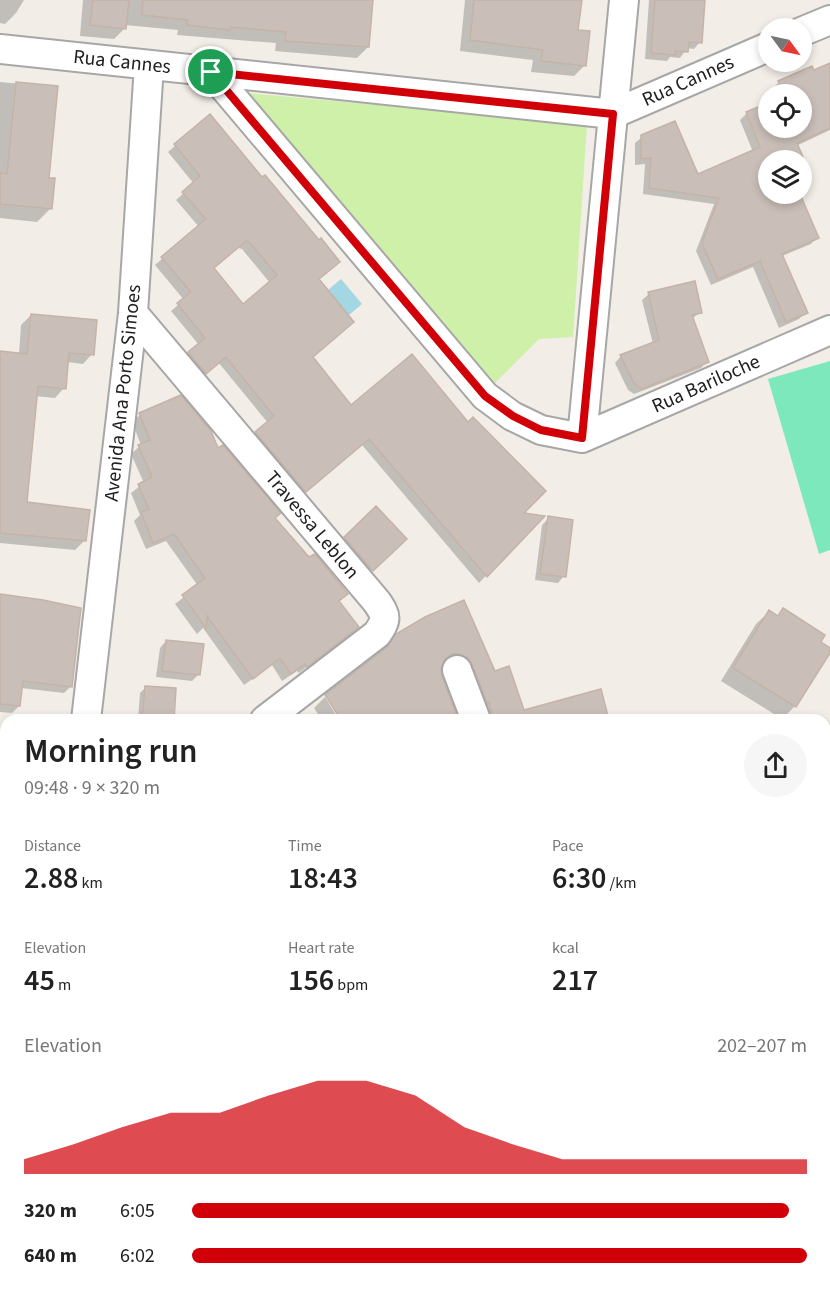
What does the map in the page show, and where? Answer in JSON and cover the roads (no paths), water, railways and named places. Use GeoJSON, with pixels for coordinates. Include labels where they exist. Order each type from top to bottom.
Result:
{"type":"FeatureCollection","features":[{"type":"Feature","properties":{"kind":"street"},"geometry":{"type":"LineString","coordinates":[[211,72],[485,396],[513,416],[541,430],[582,438],[624,0]]}},
{"type":"Feature","properties":{"kind":"street"},"geometry":{"type":"LineString","coordinates":[[812,27],[830,20]]}},
{"type":"Feature","properties":{"kind":"street","name":"Rua Cannes"},"geometry":{"type":"LineString","coordinates":[[0,50],[613,114],[758,51]]}},
{"type":"Feature","properties":{"kind":"street","name":"Avenida Ana Porto Simoes"},"geometry":{"type":"LineString","coordinates":[[87,714],[133,313],[149,65]]}},
{"type":"Feature","properties":{"kind":"street","name":"Travessa Leblon"},"geometry":{"type":"LineString","coordinates":[[133,313],[384,613],[385,622],[377,634],[273,714]]}},
{"type":"Feature","properties":{"kind":"street","name":"Rua Bariloche"},"geometry":{"type":"LineString","coordinates":[[582,438],[830,330]]}},
{"type":"Feature","properties":{"kind":"street"},"geometry":{"type":"LineString","coordinates":[[457,669],[474,714]]}},
{"type":"Feature","properties":{"kind":"water"},"geometry":{"type":"Polygon","coordinates":[[[341,279],[362,304],[349,315],[328,290],[341,279]]]}}]}
